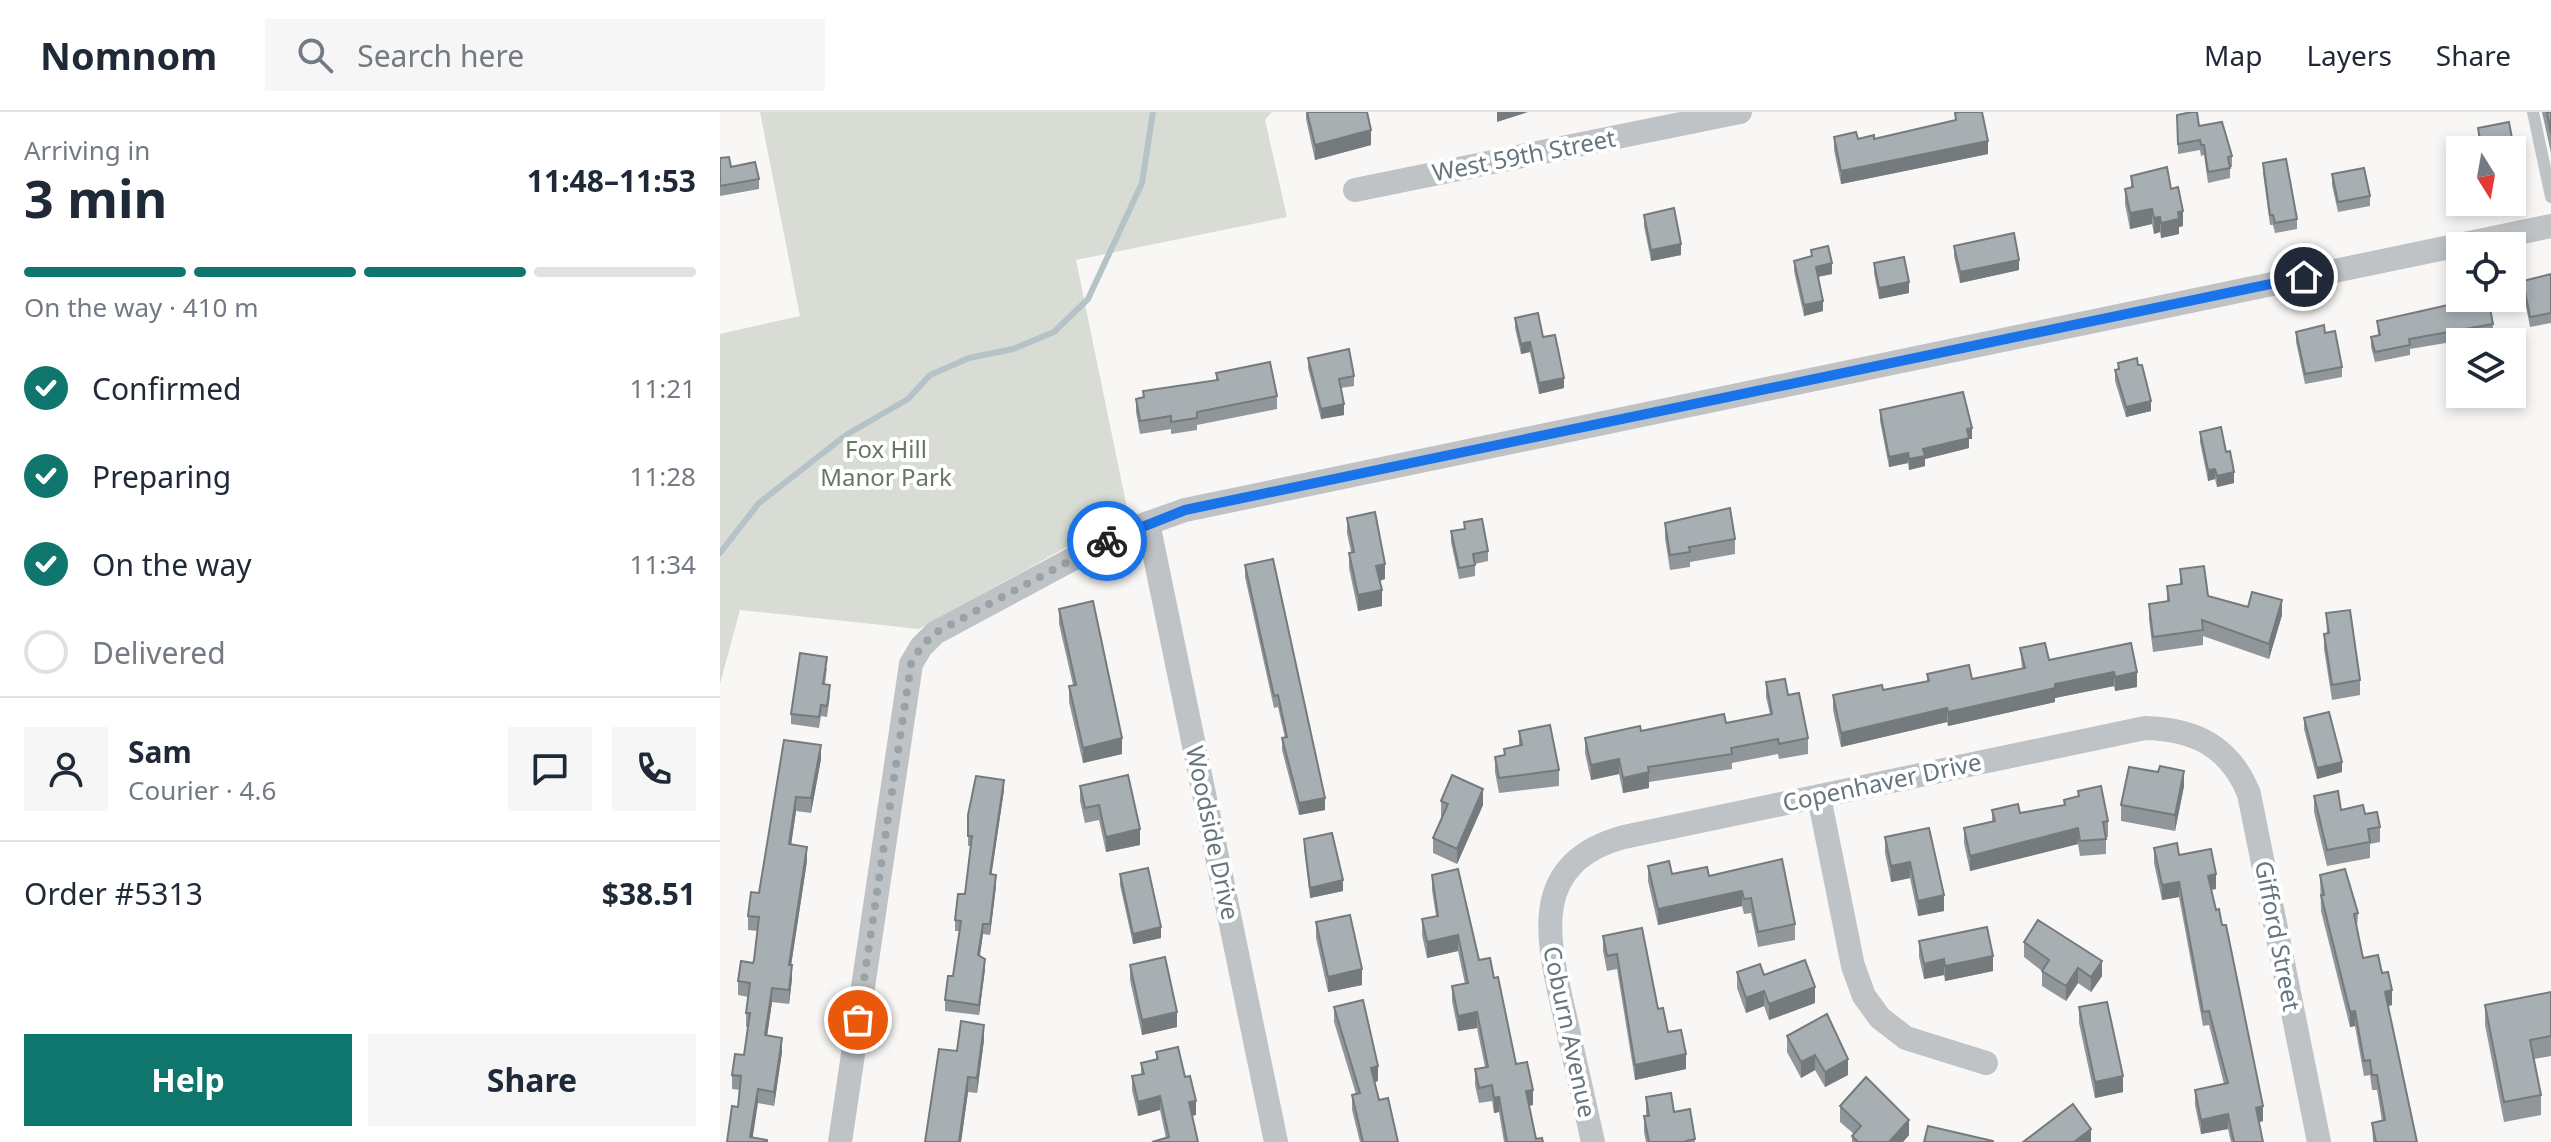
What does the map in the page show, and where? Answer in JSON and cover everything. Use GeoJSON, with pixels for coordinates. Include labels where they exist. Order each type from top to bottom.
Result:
{"type":"FeatureCollection","features":[{"type":"Feature","properties":{"kind":"street","name":"West 59th Street"},"geometry":{"type":"LineString","coordinates":[[1355,190],[1740,112]]}},
{"type":"Feature","properties":{"kind":"street"},"geometry":{"type":"LineString","coordinates":[[840,1142],[906,684],[914,659],[935,633],[1105,542],[1148,523],[1201,507],[2551,226]]}},
{"type":"Feature","properties":{"kind":"street","name":"Woodside Drive"},"geometry":{"type":"LineString","coordinates":[[1148,523],[1276,1142]]}},
{"type":"Feature","properties":{"kind":"street","name":"Copenhaver Drive"},"geometry":{"type":"LineString","coordinates":[[1563,876],[1586,853],[1605,842],[2145,728],[2178,730],[2210,742]]}},
{"type":"Feature","properties":{"kind":"street","name":"Gifford Street"},"geometry":{"type":"LineString","coordinates":[[2210,742],[2233,764],[2249,794],[2319,1142]]}},
{"type":"Feature","properties":{"kind":"street"},"geometry":{"type":"LineString","coordinates":[[1819,797],[1853,966],[1864,996],[1880,1018],[1906,1038],[1986,1063]]}},
{"type":"Feature","properties":{"kind":"street","name":"Coburn Avenue"},"geometry":{"type":"LineString","coordinates":[[1563,876],[1550,908],[1548,941],[1593,1142]]}},
{"type":"Feature","properties":{"kind":"lane"},"geometry":{"type":"LineString","coordinates":[[2533,112],[2551,197]]}},
{"type":"Feature","properties":{"kind":"green space","name":"Fox Hill Manor Park"},"geometry":{"type":"Polygon","coordinates":[[[760,112],[1272,112],[1265,120],[1287,217],[1076,260],[1128,513],[919,629],[740,610],[720,684],[720,334],[800,316],[760,112]]]}},
{"type":"Feature","properties":{"kind":"building"},"geometry":{"type":"Polygon","coordinates":[[[1307,112],[1367,112],[1371,130],[1315,145],[1307,112]]]}},
{"type":"Feature","properties":{"kind":"building"},"geometry":{"type":"Polygon","coordinates":[[[1982,112],[1988,141],[1841,171],[1834,137],[1856,132],[1858,139],[1874,135],[1874,139],[1956,120],[1955,113],[1982,112]]]}},
{"type":"Feature","properties":{"kind":"building"},"geometry":{"type":"Polygon","coordinates":[[[2197,112],[2199,126],[2222,122],[2232,156],[2228,157],[2230,168],[2208,172],[2204,145],[2200,140],[2178,144],[2177,115],[2197,112]]]}},
{"type":"Feature","properties":{"kind":"building"},"geometry":{"type":"Polygon","coordinates":[[[2547,112],[2551,112],[2551,133],[2547,112]]]}},
{"type":"Feature","properties":{"kind":"building"},"geometry":{"type":"Polygon","coordinates":[[[2509,122],[2512,136],[2479,136],[2478,128],[2509,122]]]}},
{"type":"Feature","properties":{"kind":"building"},"geometry":{"type":"Polygon","coordinates":[[[729,157],[731,167],[755,162],[759,179],[720,186],[720,158],[729,157]]]}},
{"type":"Feature","properties":{"kind":"building"},"geometry":{"type":"Polygon","coordinates":[[[2286,159],[2297,219],[2275,223],[2273,215],[2270,215],[2263,163],[2286,159]]]}},
{"type":"Feature","properties":{"kind":"building"},"geometry":{"type":"Polygon","coordinates":[[[2167,167],[2171,189],[2178,187],[2183,211],[2178,212],[2179,219],[2161,223],[2160,217],[2154,218],[2152,209],[2130,213],[2125,189],[2133,187],[2131,176],[2167,167]]]}},
{"type":"Feature","properties":{"kind":"building"},"geometry":{"type":"Polygon","coordinates":[[[2364,168],[2370,196],[2338,202],[2332,174],[2364,168]]]}},
{"type":"Feature","properties":{"kind":"building"},"geometry":{"type":"Polygon","coordinates":[[[1674,208],[1681,244],[1651,250],[1644,215],[1674,208]]]}},
{"type":"Feature","properties":{"kind":"building"},"geometry":{"type":"Polygon","coordinates":[[[2014,233],[2019,260],[1960,272],[1954,246],[2014,233]]]}},
{"type":"Feature","properties":{"kind":"building"},"geometry":{"type":"Polygon","coordinates":[[[1828,246],[1832,263],[1816,267],[1823,301],[1804,305],[1794,261],[1812,256],[1811,250],[1828,246]]]}},
{"type":"Feature","properties":{"kind":"building"},"geometry":{"type":"Polygon","coordinates":[[[1904,257],[1909,282],[1879,288],[1874,263],[1904,257]]]}},
{"type":"Feature","properties":{"kind":"building"},"geometry":{"type":"Polygon","coordinates":[[[2551,274],[2551,313],[2530,317],[2526,280],[2551,274]]]}},
{"type":"Feature","properties":{"kind":"building"},"geometry":{"type":"Polygon","coordinates":[[[2446,305],[2446,312],[2491,312],[2493,324],[2446,328],[2446,332],[2409,339],[2410,345],[2375,352],[2371,337],[2380,335],[2377,321],[2446,305]]]}},
{"type":"Feature","properties":{"kind":"building"},"geometry":{"type":"Polygon","coordinates":[[[1538,313],[1543,337],[1555,335],[1564,378],[1539,383],[1530,342],[1521,344],[1515,318],[1538,313]]]}},
{"type":"Feature","properties":{"kind":"building"},"geometry":{"type":"Polygon","coordinates":[[[2324,325],[2325,333],[2335,331],[2342,367],[2305,374],[2296,332],[2324,325]]]}},
{"type":"Feature","properties":{"kind":"building"},"geometry":{"type":"Polygon","coordinates":[[[1349,349],[1354,376],[1339,379],[1344,404],[1321,409],[1308,358],[1349,349]]]}},
{"type":"Feature","properties":{"kind":"building"},"geometry":{"type":"Polygon","coordinates":[[[2137,358],[2138,365],[2142,365],[2151,401],[2126,407],[2115,370],[2119,369],[2118,363],[2137,358]]]}},
{"type":"Feature","properties":{"kind":"building"},"geometry":{"type":"Polygon","coordinates":[[[1270,362],[1277,396],[1197,412],[1197,418],[1171,422],[1171,416],[1140,421],[1136,399],[1144,397],[1143,391],[1218,380],[1216,373],[1270,362]]]}},
{"type":"Feature","properties":{"kind":"building"},"geometry":{"type":"Polygon","coordinates":[[[1963,392],[1972,428],[1967,429],[1969,438],[1923,449],[1925,456],[1909,459],[1908,453],[1889,457],[1880,410],[1963,392]]]}},
{"type":"Feature","properties":{"kind":"building"},"geometry":{"type":"Polygon","coordinates":[[[2221,427],[2234,472],[2217,476],[2215,469],[2208,470],[2200,432],[2221,427]]]}},
{"type":"Feature","properties":{"kind":"building"},"geometry":{"type":"Polygon","coordinates":[[[1730,508],[1735,539],[1689,547],[1690,552],[1670,555],[1665,523],[1730,508]]]}},
{"type":"Feature","properties":{"kind":"building"},"geometry":{"type":"Polygon","coordinates":[[[1375,512],[1385,564],[1376,566],[1382,590],[1358,595],[1349,553],[1354,552],[1347,518],[1375,512]]]}},
{"type":"Feature","properties":{"kind":"building"},"geometry":{"type":"Polygon","coordinates":[[[1482,519],[1488,551],[1473,554],[1475,565],[1459,568],[1451,531],[1465,529],[1464,522],[1482,519]]]}},
{"type":"Feature","properties":{"kind":"building"},"geometry":{"type":"Polygon","coordinates":[[[1273,559],[1325,798],[1299,803],[1282,738],[1287,737],[1278,695],[1274,696],[1245,565],[1273,559]]]}},
{"type":"Feature","properties":{"kind":"building"},"geometry":{"type":"Polygon","coordinates":[[[2204,566],[2208,596],[2248,607],[2252,592],[2282,600],[2269,644],[2202,620],[2203,630],[2153,637],[2149,604],[2169,601],[2167,586],[2182,584],[2180,569],[2204,566]]]}},
{"type":"Feature","properties":{"kind":"building"},"geometry":{"type":"Polygon","coordinates":[[[1093,601],[1122,738],[1083,748],[1069,686],[1076,685],[1059,609],[1093,601]]]}},
{"type":"Feature","properties":{"kind":"building"},"geometry":{"type":"Polygon","coordinates":[[[2350,610],[2360,680],[2332,685],[2324,634],[2329,633],[2326,613],[2350,610]]]}},
{"type":"Feature","properties":{"kind":"building"},"geometry":{"type":"Polygon","coordinates":[[[2045,643],[2049,660],[2131,643],[2137,672],[2115,677],[2114,672],[2055,684],[2055,688],[1948,712],[1947,708],[1841,733],[1833,695],[1882,685],[1883,690],[1929,681],[1927,674],[1969,665],[1972,679],[2025,668],[2020,648],[2045,643]]]}},
{"type":"Feature","properties":{"kind":"building"},"geometry":{"type":"Polygon","coordinates":[[[800,653],[827,657],[823,684],[830,685],[827,706],[821,705],[819,717],[791,714],[800,653]]]}},
{"type":"Feature","properties":{"kind":"building"},"geometry":{"type":"Polygon","coordinates":[[[1785,679],[1788,695],[1799,693],[1808,738],[1779,744],[1778,739],[1731,748],[1732,754],[1648,767],[1649,772],[1623,778],[1619,759],[1591,765],[1585,738],[1640,726],[1641,731],[1724,714],[1726,723],[1772,714],[1766,682],[1785,679]]]}},
{"type":"Feature","properties":{"kind":"building"},"geometry":{"type":"Polygon","coordinates":[[[2329,712],[2342,762],[2317,768],[2304,718],[2329,712]]]}},
{"type":"Feature","properties":{"kind":"building"},"geometry":{"type":"Polygon","coordinates":[[[1550,725],[1559,770],[1499,778],[1495,757],[1505,755],[1504,749],[1522,745],[1519,731],[1550,725]]]}},
{"type":"Feature","properties":{"kind":"building"},"geometry":{"type":"Polygon","coordinates":[[[784,740],[821,745],[811,798],[796,797],[789,844],[807,847],[789,965],[792,965],[789,990],[772,988],[765,1035],[782,1038],[774,1092],[758,1089],[750,1137],[767,1142],[727,1142],[732,1106],[738,1107],[741,1076],[732,1075],[735,1054],[744,1055],[750,1013],[746,1013],[750,983],[738,981],[741,961],[753,963],[754,960],[759,917],[748,916],[751,892],[759,893],[784,740]]]}},
{"type":"Feature","properties":{"kind":"building"},"geometry":{"type":"Polygon","coordinates":[[[2160,766],[2184,771],[2175,815],[2121,805],[2129,767],[2158,772],[2160,766]]]}},
{"type":"Feature","properties":{"kind":"building"},"geometry":{"type":"Polygon","coordinates":[[[1128,775],[1140,829],[1106,837],[1099,805],[1085,808],[1080,786],[1128,775]]]}},
{"type":"Feature","properties":{"kind":"building"},"geometry":{"type":"Polygon","coordinates":[[[1452,775],[1483,789],[1457,849],[1433,838],[1448,804],[1441,801],[1452,775]]]}},
{"type":"Feature","properties":{"kind":"building"},"geometry":{"type":"Polygon","coordinates":[[[976,776],[1004,780],[990,874],[996,875],[990,924],[983,924],[978,955],[985,959],[979,1005],[945,1000],[948,976],[953,976],[961,921],[955,920],[958,894],[965,894],[972,836],[968,836],[968,815],[976,776]]]}},
{"type":"Feature","properties":{"kind":"building"},"geometry":{"type":"Polygon","coordinates":[[[2101,786],[2108,821],[2103,822],[2106,839],[2080,841],[2078,828],[1970,856],[1964,828],[1995,821],[1992,810],[2018,804],[2020,813],[2065,805],[2064,800],[2079,796],[2078,791],[2101,786]]]}},
{"type":"Feature","properties":{"kind":"building"},"geometry":{"type":"Polygon","coordinates":[[[2338,791],[2341,810],[2363,805],[2365,814],[2377,812],[2380,827],[2368,829],[2370,842],[2327,850],[2314,796],[2338,791]]]}},
{"type":"Feature","properties":{"kind":"building"},"geometry":{"type":"Polygon","coordinates":[[[1929,828],[1944,895],[1918,901],[1910,862],[1891,866],[1885,837],[1929,828]]]}},
{"type":"Feature","properties":{"kind":"building"},"geometry":{"type":"Polygon","coordinates":[[[1332,833],[1343,880],[1310,888],[1304,839],[1332,833]]]}},
{"type":"Feature","properties":{"kind":"building"},"geometry":{"type":"Polygon","coordinates":[[[2177,843],[2179,855],[2211,849],[2216,874],[2208,876],[2216,910],[2219,909],[2222,925],[2226,925],[2263,1106],[2256,1108],[2263,1142],[2234,1142],[2228,1114],[2201,1120],[2195,1090],[2228,1083],[2209,1011],[2203,1012],[2179,882],[2162,885],[2154,848],[2177,843]]]}},
{"type":"Feature","properties":{"kind":"building"},"geometry":{"type":"Polygon","coordinates":[[[1782,859],[1795,924],[1758,932],[1751,898],[1744,899],[1742,891],[1658,909],[1648,866],[1669,861],[1672,874],[1707,867],[1709,876],[1782,859]]]}},
{"type":"Feature","properties":{"kind":"building"},"geometry":{"type":"Polygon","coordinates":[[[1148,868],[1161,927],[1133,934],[1120,874],[1148,868]]]}},
{"type":"Feature","properties":{"kind":"building"},"geometry":{"type":"Polygon","coordinates":[[[1458,869],[1479,960],[1490,958],[1494,978],[1498,977],[1516,1064],[1527,1062],[1533,1090],[1526,1091],[1536,1139],[1542,1138],[1543,1142],[1507,1142],[1499,1097],[1494,1098],[1492,1085],[1479,1088],[1475,1069],[1488,1067],[1477,1012],[1458,1016],[1452,986],[1468,983],[1458,935],[1427,942],[1422,919],[1438,916],[1432,875],[1458,869]]]}},
{"type":"Feature","properties":{"kind":"building"},"geometry":{"type":"Polygon","coordinates":[[[2345,869],[2358,913],[2354,914],[2363,958],[2378,955],[2382,973],[2388,972],[2392,990],[2385,992],[2417,1142],[2376,1142],[2372,1123],[2385,1120],[2377,1075],[2372,1075],[2370,1060],[2364,1061],[2355,1011],[2350,1012],[2321,895],[2324,895],[2320,875],[2345,869]]]}},
{"type":"Feature","properties":{"kind":"building"},"geometry":{"type":"Polygon","coordinates":[[[1350,915],[1362,969],[1328,977],[1316,922],[1350,915]]]}},
{"type":"Feature","properties":{"kind":"building"},"geometry":{"type":"Polygon","coordinates":[[[2038,920],[2102,961],[2091,977],[2078,968],[2066,986],[2042,971],[2049,960],[2024,942],[2038,920]]]}},
{"type":"Feature","properties":{"kind":"building"},"geometry":{"type":"Polygon","coordinates":[[[1987,927],[1993,956],[1945,966],[1944,959],[1924,964],[1919,941],[1987,927]]]}},
{"type":"Feature","properties":{"kind":"building"},"geometry":{"type":"Polygon","coordinates":[[[1642,928],[1658,1009],[1663,1008],[1668,1032],[1681,1030],[1686,1054],[1635,1065],[1617,954],[1607,956],[1603,936],[1642,928]]]}},
{"type":"Feature","properties":{"kind":"building"},"geometry":{"type":"Polygon","coordinates":[[[1165,957],[1177,1012],[1142,1020],[1130,965],[1165,957]]]}},
{"type":"Feature","properties":{"kind":"building"},"geometry":{"type":"Polygon","coordinates":[[[1805,960],[1815,987],[1769,1004],[1764,991],[1746,998],[1737,972],[1760,964],[1764,975],[1805,960]]]}},
{"type":"Feature","properties":{"kind":"building"},"geometry":{"type":"Polygon","coordinates":[[[2551,992],[2551,1036],[2530,1040],[2541,1095],[2504,1102],[2485,1005],[2551,992]]]}},
{"type":"Feature","properties":{"kind":"building"},"geometry":{"type":"Polygon","coordinates":[[[1363,1000],[1378,1066],[1371,1068],[1379,1100],[1388,1098],[1398,1142],[1363,1142],[1352,1095],[1360,1093],[1334,1007],[1363,1000]]]}},
{"type":"Feature","properties":{"kind":"building"},"geometry":{"type":"Polygon","coordinates":[[[2107,1002],[2123,1076],[2095,1082],[2079,1007],[2107,1002]]]}},
{"type":"Feature","properties":{"kind":"building"},"geometry":{"type":"Polygon","coordinates":[[[1827,1014],[1848,1059],[1825,1072],[1815,1055],[1801,1062],[1787,1036],[1827,1014]]]}},
{"type":"Feature","properties":{"kind":"building"},"geometry":{"type":"Polygon","coordinates":[[[961,1021],[984,1025],[977,1078],[968,1077],[959,1142],[925,1142],[939,1049],[957,1051],[961,1021]]]}},
{"type":"Feature","properties":{"kind":"building"},"geometry":{"type":"Polygon","coordinates":[[[1178,1047],[1185,1077],[1190,1076],[1196,1101],[1189,1102],[1198,1142],[1152,1142],[1169,1137],[1160,1096],[1138,1102],[1132,1076],[1144,1074],[1141,1063],[1158,1059],[1156,1052],[1178,1047]]]}},
{"type":"Feature","properties":{"kind":"building"},"geometry":{"type":"Polygon","coordinates":[[[1866,1077],[1909,1120],[1889,1142],[1858,1142],[1852,1136],[1861,1126],[1840,1106],[1866,1077]]]}},
{"type":"Feature","properties":{"kind":"building"},"geometry":{"type":"Polygon","coordinates":[[[1671,1093],[1674,1112],[1690,1109],[1695,1139],[1686,1142],[1649,1142],[1644,1116],[1649,1116],[1646,1097],[1671,1093]]]}},
{"type":"Feature","properties":{"kind":"building"},"geometry":{"type":"Polygon","coordinates":[[[2073,1104],[2091,1129],[2074,1142],[2023,1142],[2073,1104]]]}},
{"type":"Feature","properties":{"kind":"building"},"geometry":{"type":"Polygon","coordinates":[[[1928,1126],[1993,1141],[1993,1142],[1924,1142],[1928,1126]]]}},
{"type":"Feature","properties":{"kind":"waterway"},"geometry":{"type":"LineString","coordinates":[[720,553],[759,503],[846,435],[908,399],[930,375],[969,358],[1013,349],[1054,332],[1088,299],[1142,183],[1153,112]]}},
{"type":"Feature","properties":{"kind":"way so far"},"geometry":{"type":"LineString","coordinates":[[858,1020],[911,664],[921,647],[935,633],[1107,541]]}},
{"type":"Feature","properties":{"kind":"route"},"geometry":{"type":"LineString","coordinates":[[1107,541],[1123,532],[1185,510],[2304,277]]}}]}
